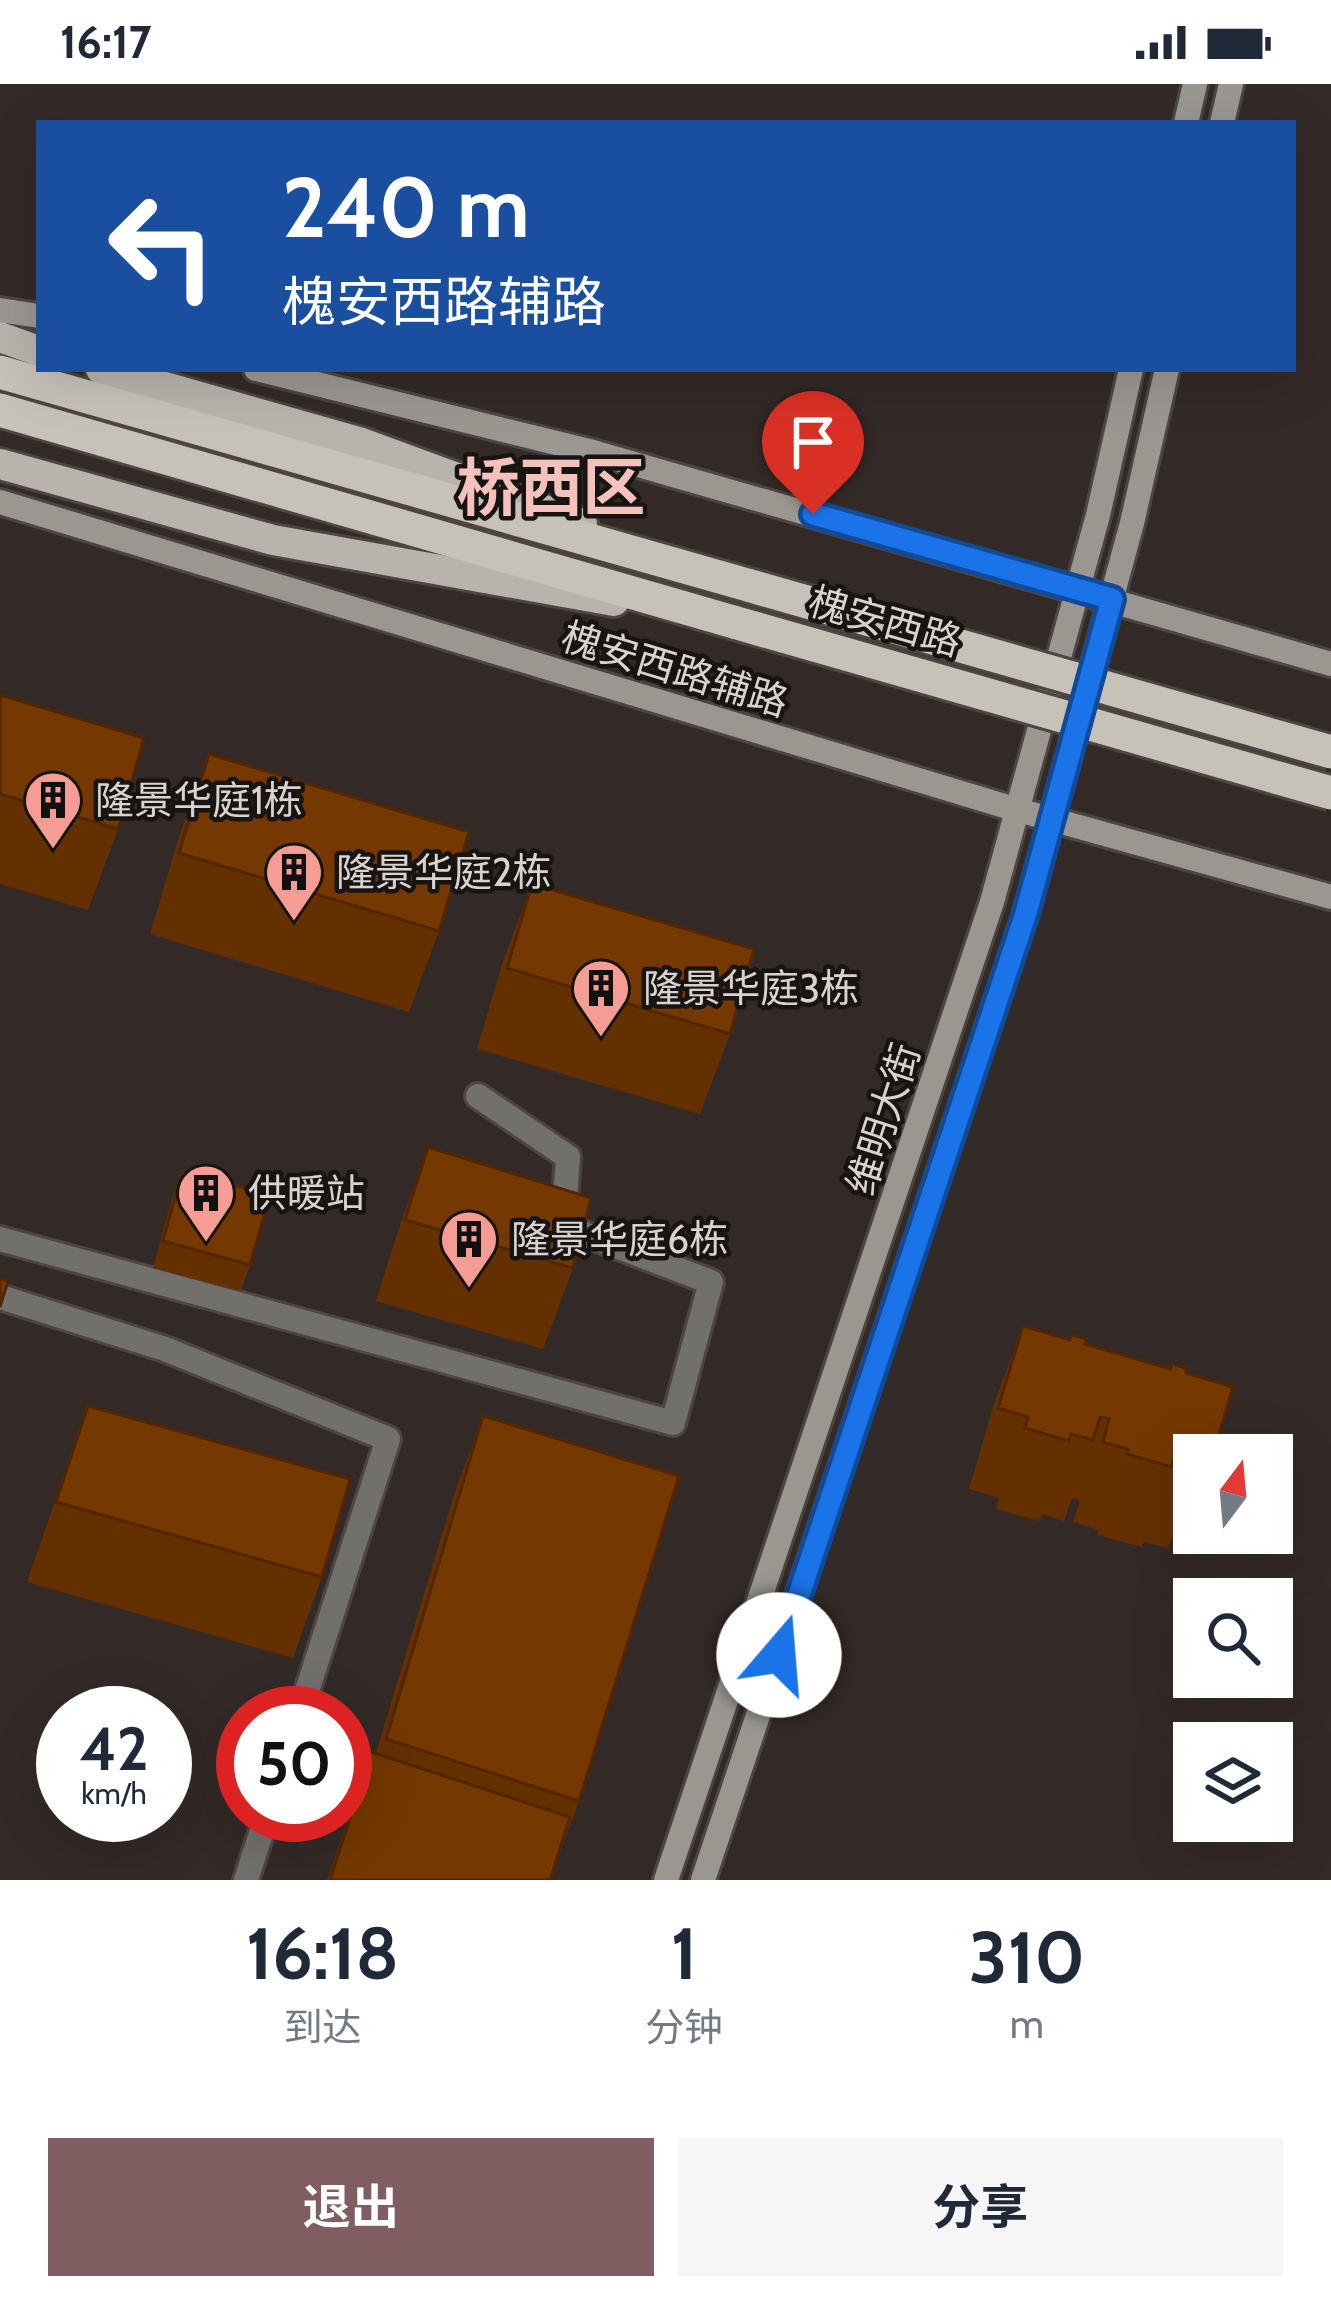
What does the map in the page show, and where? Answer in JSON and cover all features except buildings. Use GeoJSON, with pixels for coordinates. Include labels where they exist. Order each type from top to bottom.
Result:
{"type":"FeatureCollection","features":[{"type":"Feature","properties":{"kind":"highway","name":"槐安西路"},"geometry":{"type":"LineString","coordinates":[[0,372],[1331,752]]}},
{"type":"Feature","properties":{"kind":"highway","name":"槐安西路"},"geometry":{"type":"LineString","coordinates":[[0,410],[1331,794]]}},
{"type":"Feature","properties":{"kind":"main road"},"geometry":{"type":"LineString","coordinates":[[1187,120],[1195,84]]}},
{"type":"Feature","properties":{"kind":"main road"},"geometry":{"type":"LineString","coordinates":[[1223,120],[1231,84]]}},
{"type":"Feature","properties":{"kind":"main road"},"geometry":{"type":"LineString","coordinates":[[0,310],[36,316]]}},
{"type":"Feature","properties":{"kind":"main road"},"geometry":{"type":"LineString","coordinates":[[0,337],[36,350]]}},
{"type":"Feature","properties":{"kind":"main road"},"geometry":{"type":"LineString","coordinates":[[112,372],[362,443],[752,586]]}},
{"type":"Feature","properties":{"kind":"main road"},"geometry":{"type":"LineString","coordinates":[[268,372],[592,452],[1331,664]]}},
{"type":"Feature","properties":{"kind":"main road","name":"维明大街"},"geometry":{"type":"LineString","coordinates":[[666,1880],[992,902],[1130,372]]}},
{"type":"Feature","properties":{"kind":"main road","name":"维明大街"},"geometry":{"type":"LineString","coordinates":[[703,1880],[997,1000],[1112,599],[1166,372]]}},
{"type":"Feature","properties":{"kind":"main road"},"geometry":{"type":"LineString","coordinates":[[0,464],[273,539],[737,623]]}},
{"type":"Feature","properties":{"kind":"main road","name":"槐安西路辅路"},"geometry":{"type":"LineString","coordinates":[[0,502],[1017,810],[1331,897]]}},
{"type":"Feature","properties":{"kind":"street"},"geometry":{"type":"LineString","coordinates":[[0,1239],[673,1423],[711,1282],[563,1226],[568,1157],[478,1096]]}},
{"type":"Feature","properties":{"kind":"street"},"geometry":{"type":"LineString","coordinates":[[0,1297],[165,1349],[388,1438],[309,1686]]}},
{"type":"Feature","properties":{"kind":"street"},"geometry":{"type":"LineString","coordinates":[[246,1880],[258,1842]]}},
{"type":"Feature","properties":{"kind":"place","name":"隆景华庭1栋"},"geometry":{"type":"Point","coordinates":[53,851]}},
{"type":"Feature","properties":{"kind":"place","name":"隆景华庭2栋"},"geometry":{"type":"Point","coordinates":[294,923]}},
{"type":"Feature","properties":{"kind":"place","name":"隆景华庭3栋"},"geometry":{"type":"Point","coordinates":[601,1039]}},
{"type":"Feature","properties":{"kind":"place","name":"供暖站"},"geometry":{"type":"Point","coordinates":[206,1244]}},
{"type":"Feature","properties":{"kind":"place","name":"隆景华庭6栋"},"geometry":{"type":"Point","coordinates":[469,1290]}},
{"type":"Feature","properties":{"kind":"district","name":"桥西区"},"geometry":{"type":"Point","coordinates":[551,487]}},
{"type":"Feature","properties":{"kind":"route"},"geometry":{"type":"LineString","coordinates":[[779,1655],[1026,913],[1112,599],[813,514]]}}]}
